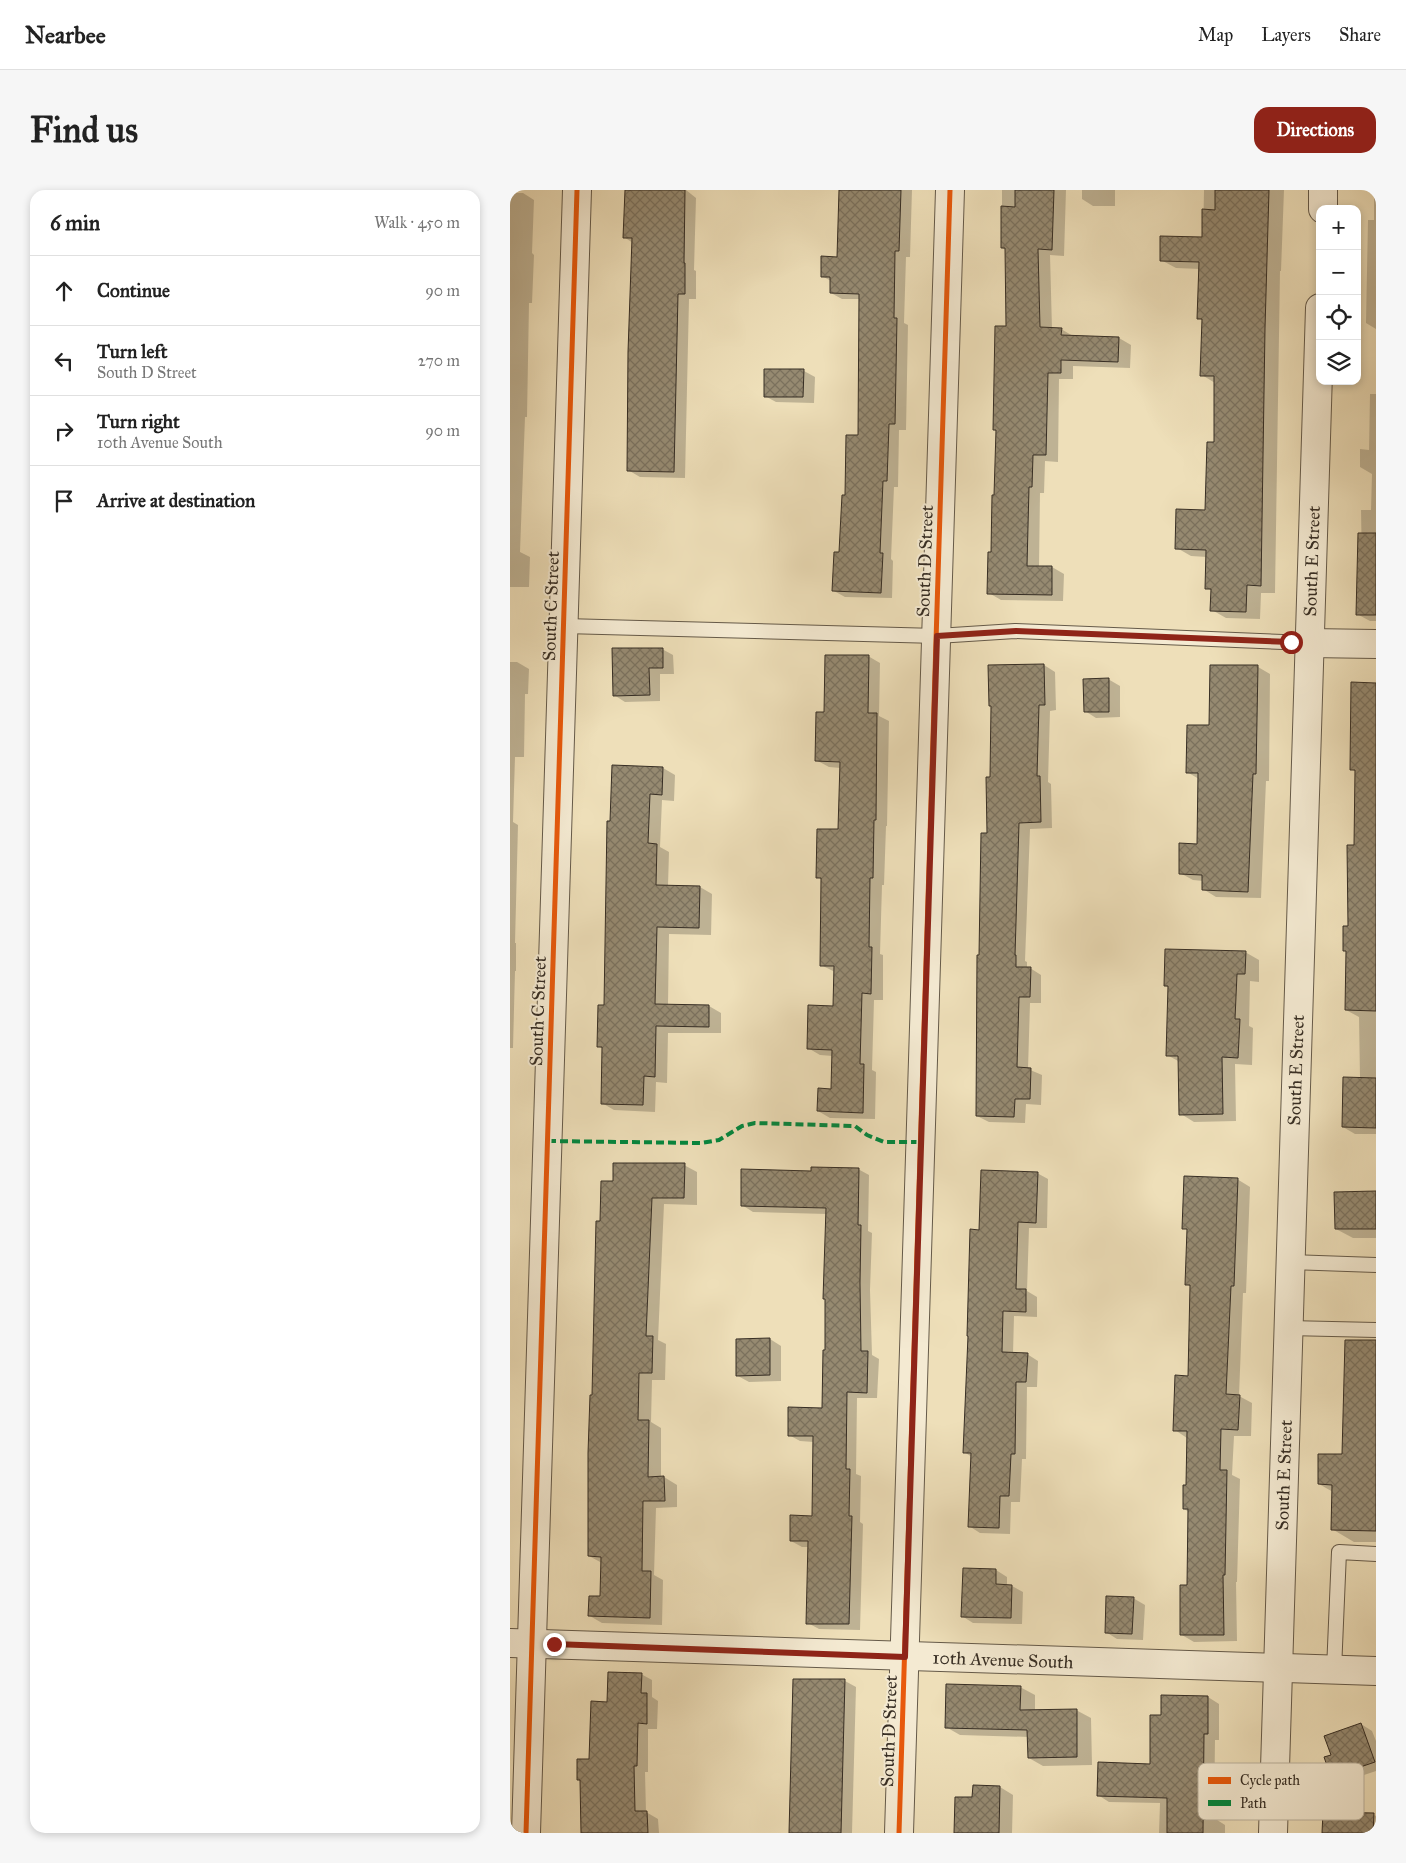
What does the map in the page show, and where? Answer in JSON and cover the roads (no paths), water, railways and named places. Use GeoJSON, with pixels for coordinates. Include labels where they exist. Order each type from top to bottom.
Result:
{"type":"FeatureCollection","features":[{"type":"Feature","properties":{"kind":"street","name":"South C Street"},"geometry":{"type":"LineString","coordinates":[[526,1833],[521,1643],[564,626],[578,190]]}},
{"type":"Feature","properties":{"kind":"street","name":"South D Street"},"geometry":{"type":"LineString","coordinates":[[899,1833],[950,190]]}},
{"type":"Feature","properties":{"kind":"street"},"geometry":{"type":"LineString","coordinates":[[1323,190],[1323,205]]}},
{"type":"Feature","properties":{"kind":"street","name":"South E Street"},"geometry":{"type":"LineString","coordinates":[[1275,1763],[1319,340]]}},
{"type":"Feature","properties":{"kind":"street"},"geometry":{"type":"LineString","coordinates":[[1309,643],[1376,644]]}},
{"type":"Feature","properties":{"kind":"street","name":"10th Avenue South"},"geometry":{"type":"LineString","coordinates":[[521,1643],[1376,1671]]}},
{"type":"Feature","properties":{"kind":"street","name":"South E Street"},"geometry":{"type":"LineString","coordinates":[[1273,1820],[1273,1833]]}},
{"type":"Feature","properties":{"kind":"lane"},"geometry":{"type":"LineString","coordinates":[[564,626],[937,636],[1016,631],[1309,643]]}},
{"type":"Feature","properties":{"kind":"lane"},"geometry":{"type":"LineString","coordinates":[[1290,1262],[1376,1265]]}},
{"type":"Feature","properties":{"kind":"lane"},"geometry":{"type":"LineString","coordinates":[[1288,1328],[1376,1330]]}},
{"type":"Feature","properties":{"kind":"lane"},"geometry":{"type":"LineString","coordinates":[[1334,1670],[1339,1552],[1376,1554]]}}]}
